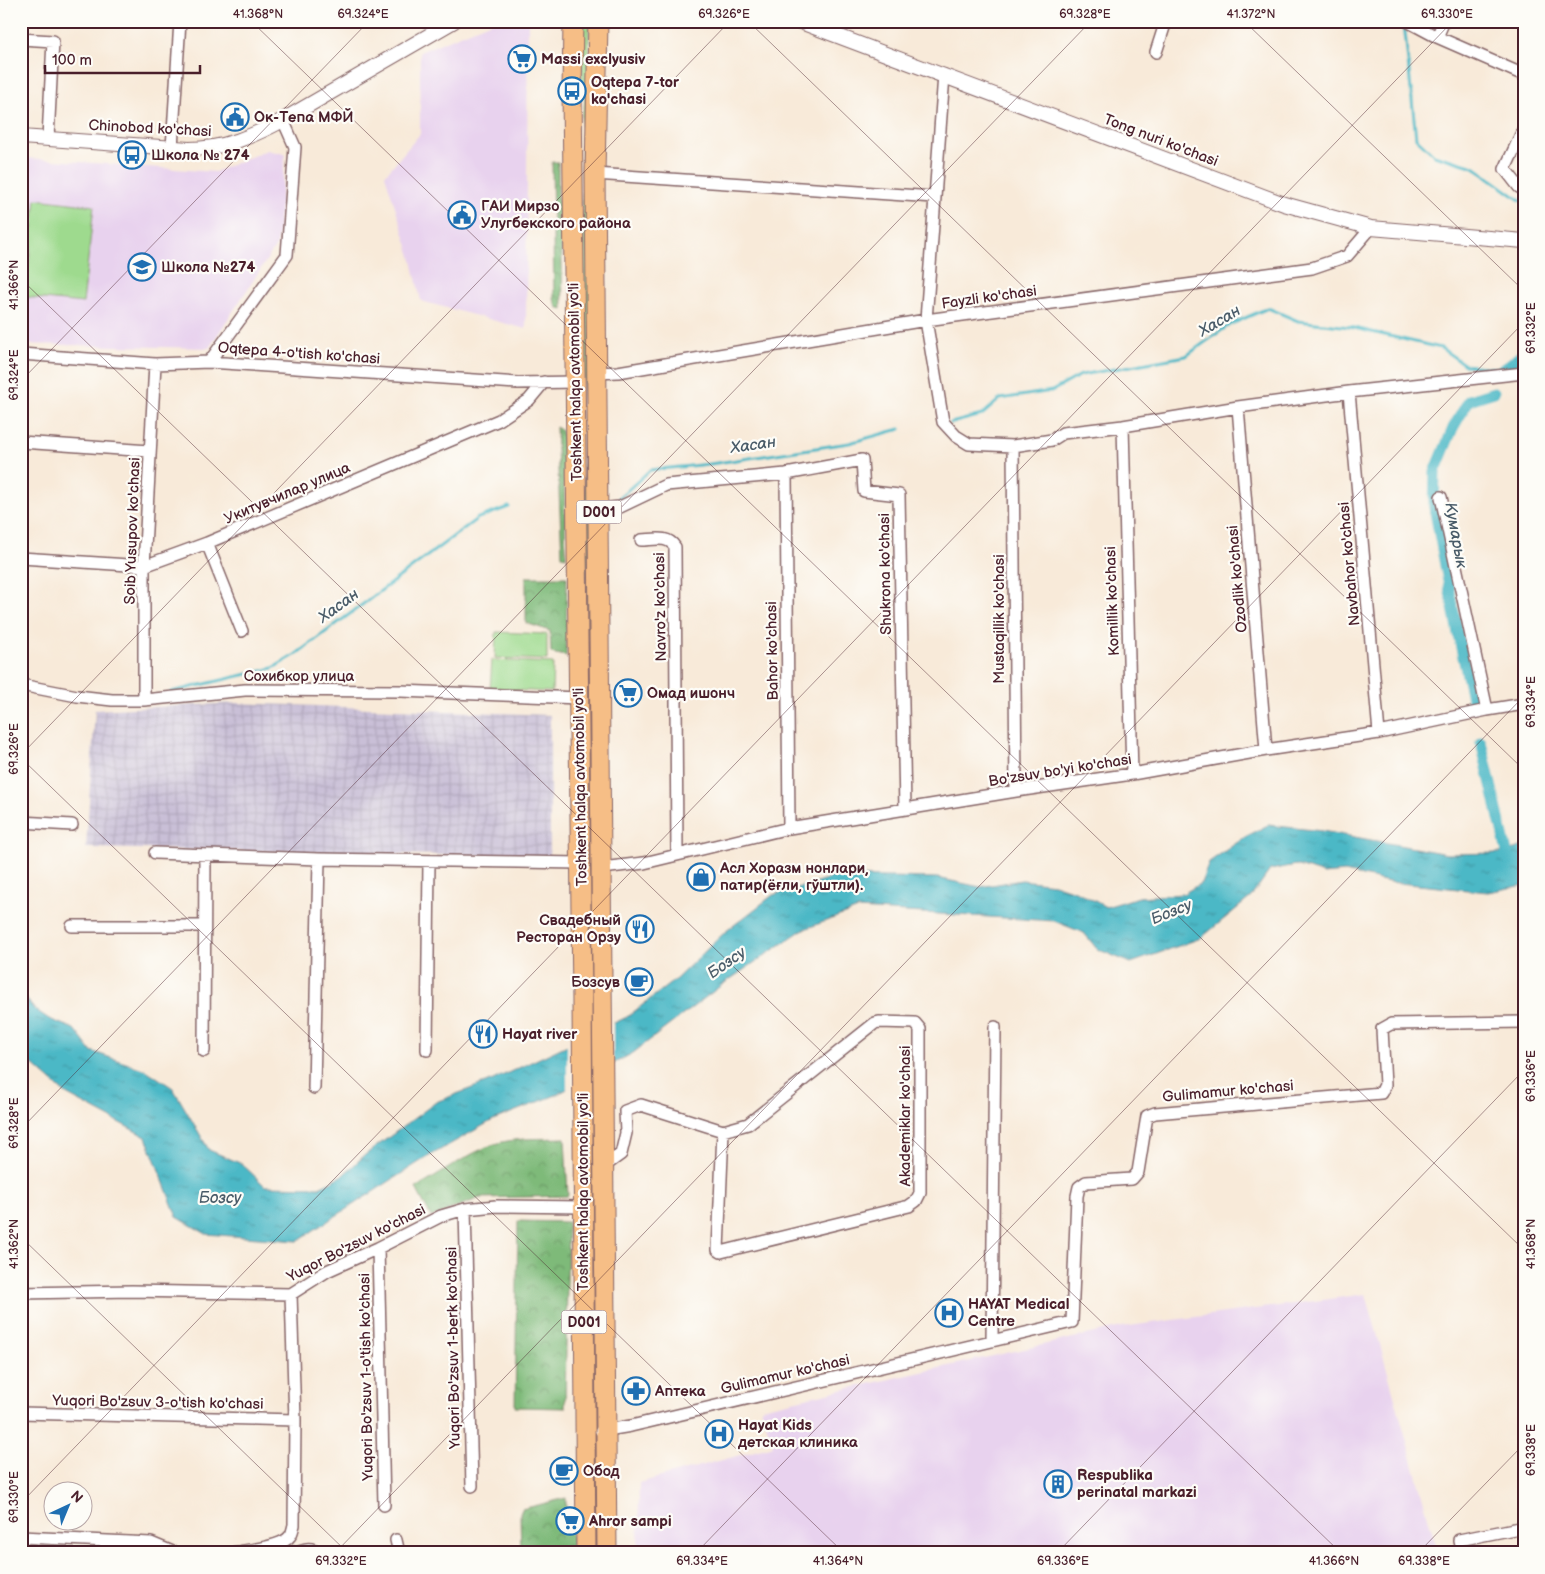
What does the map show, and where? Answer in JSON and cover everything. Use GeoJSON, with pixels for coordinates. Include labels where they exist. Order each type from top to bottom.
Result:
{"type":"FeatureCollection","features":[{"type":"Feature","properties":{"kind":"highway","name":"Toshkent halqa avtomobil yo'li"},"geometry":{"type":"LineString","coordinates":[[573,21],[572,92],[586,1553]]}},
{"type":"Feature","properties":{"kind":"highway","name":"Toshkent halqa avtomobil yo'li"},"geometry":{"type":"LineString","coordinates":[[598,21],[596,174],[597,373],[607,1553]]}},
{"type":"Feature","properties":{"kind":"highway"},"geometry":{"type":"LineString","coordinates":[[578,664],[600,664]]}},
{"type":"Feature","properties":{"kind":"street"},"geometry":{"type":"LineString","coordinates":[[172,148],[180,21]]}},
{"type":"Feature","properties":{"kind":"street","name":"Chinobod ko'chasi"},"geometry":{"type":"LineString","coordinates":[[21,136],[172,148],[203,149],[230,144],[256,134],[283,120],[454,21]]}},
{"type":"Feature","properties":{"kind":"street","name":"Tong nuri ko'chasi"},"geometry":{"type":"LineString","coordinates":[[798,21],[1284,204],[1371,228],[1524,242]]}},
{"type":"Feature","properties":{"kind":"street"},"geometry":{"type":"LineString","coordinates":[[1156,52],[1166,21]]}},
{"type":"Feature","properties":{"kind":"street"},"geometry":{"type":"LineString","coordinates":[[1407,21],[1436,37],[1524,75]]}},
{"type":"Feature","properties":{"kind":"street"},"geometry":{"type":"LineString","coordinates":[[1436,37],[1444,21]]}},
{"type":"Feature","properties":{"kind":"street"},"geometry":{"type":"LineString","coordinates":[[21,39],[53,41],[48,138]]}},
{"type":"Feature","properties":{"kind":"street"},"geometry":{"type":"LineString","coordinates":[[944,75],[926,320],[943,422],[956,436],[969,444],[1013,446],[1052,440],[1063,433],[1122,426],[1238,406],[1349,392],[1524,374]]}},
{"type":"Feature","properties":{"kind":"street"},"geometry":{"type":"LineString","coordinates":[[208,362],[287,255],[295,147],[283,120]]}},
{"type":"Feature","properties":{"kind":"street"},"geometry":{"type":"LineString","coordinates":[[1524,128],[1505,169],[1519,187],[1524,190]]}},
{"type":"Feature","properties":{"kind":"street"},"geometry":{"type":"LineString","coordinates":[[596,174],[934,197]]}},
{"type":"Feature","properties":{"kind":"street","name":"Fayzli ko'chasi"},"geometry":{"type":"LineString","coordinates":[[597,373],[618,372],[926,320],[1312,268],[1347,256],[1371,228]]}},
{"type":"Feature","properties":{"kind":"street","name":"Oqtepa 4-o'tish ko'chasi"},"geometry":{"type":"LineString","coordinates":[[21,354],[155,364],[208,362],[518,382],[575,382]]}},
{"type":"Feature","properties":{"kind":"street","name":"Soib Yusupov ko'chasi"},"geometry":{"type":"LineString","coordinates":[[144,700],[144,566],[155,364]]}},
{"type":"Feature","properties":{"kind":"street","name":"Укитувчилар улица"},"geometry":{"type":"LineString","coordinates":[[21,558],[144,566],[207,543],[499,420],[529,400],[544,382]]}},
{"type":"Feature","properties":{"kind":"street","name":"Navbahor ko'chasi"},"geometry":{"type":"LineString","coordinates":[[1349,392],[1379,733]]}},
{"type":"Feature","properties":{"kind":"street","name":"Ozodlik ko'chasi"},"geometry":{"type":"LineString","coordinates":[[1238,406],[1266,750]]}},
{"type":"Feature","properties":{"kind":"street","name":"Komillik ko'chasi"},"geometry":{"type":"LineString","coordinates":[[1122,426],[1132,774]]}},
{"type":"Feature","properties":{"kind":"street"},"geometry":{"type":"LineString","coordinates":[[21,442],[149,451]]}},
{"type":"Feature","properties":{"kind":"street","name":"Mustaqillik ko'chasi"},"geometry":{"type":"LineString","coordinates":[[1013,446],[1016,791]]}},
{"type":"Feature","properties":{"kind":"street","name":"Shukrona ko'chasi"},"geometry":{"type":"LineString","coordinates":[[599,509],[620,508],[666,485],[786,474],[862,460],[864,491],[899,495],[906,809]]}},
{"type":"Feature","properties":{"kind":"street","name":"Bahor ko'chasi"},"geometry":{"type":"LineString","coordinates":[[786,474],[789,828]]}},
{"type":"Feature","properties":{"kind":"street"},"geometry":{"type":"LineString","coordinates":[[1441,497],[1487,710]]}},
{"type":"Feature","properties":{"kind":"street","name":"Navro'z ko'chasi"},"geometry":{"type":"LineString","coordinates":[[641,540],[667,539],[675,547],[677,854]]}},
{"type":"Feature","properties":{"kind":"street"},"geometry":{"type":"LineString","coordinates":[[207,543],[242,631]]}},
{"type":"Feature","properties":{"kind":"street","name":"Сохибкор улица"},"geometry":{"type":"LineString","coordinates":[[21,685],[77,696],[112,700],[144,700],[245,690],[400,692],[579,698]]}},
{"type":"Feature","properties":{"kind":"street","name":"Bo'zsuv bo'yi ko'chasi"},"geometry":{"type":"LineString","coordinates":[[602,868],[644,863],[789,828],[1379,733],[1524,704]]}},
{"type":"Feature","properties":{"kind":"street"},"geometry":{"type":"LineString","coordinates":[[21,822],[72,825]]}},
{"type":"Feature","properties":{"kind":"street"},"geometry":{"type":"LineString","coordinates":[[155,853],[319,859],[580,863]]}},
{"type":"Feature","properties":{"kind":"street"},"geometry":{"type":"LineString","coordinates":[[204,855],[204,1051]]}},
{"type":"Feature","properties":{"kind":"street"},"geometry":{"type":"LineString","coordinates":[[314,1088],[319,859]]}},
{"type":"Feature","properties":{"kind":"street"},"geometry":{"type":"LineString","coordinates":[[427,1050],[428,861]]}},
{"type":"Feature","properties":{"kind":"street"},"geometry":{"type":"LineString","coordinates":[[72,926],[204,926]]}},
{"type":"Feature","properties":{"kind":"street","name":"Gulimamur ko'chasi"},"geometry":{"type":"LineString","coordinates":[[584,1433],[631,1426],[1072,1322],[1077,1196],[1079,1187],[1086,1182],[1132,1179],[1138,1172],[1147,1116],[1155,1113],[1381,1094],[1385,1085],[1382,1029],[1391,1024],[1524,1022]]}},
{"type":"Feature","properties":{"kind":"street","name":"Akademiklar ko'chasi"},"geometry":{"type":"LineString","coordinates":[[875,1023],[915,1023],[920,1029],[920,1193],[916,1201],[909,1206],[721,1252],[718,1250],[723,1131],[748,1124],[875,1023]]}},
{"type":"Feature","properties":{"kind":"street"},"geometry":{"type":"LineString","coordinates":[[992,1341],[995,1027]]}},
{"type":"Feature","properties":{"kind":"street"},"geometry":{"type":"LineString","coordinates":[[603,1167],[621,1154],[626,1133],[625,1110],[641,1105],[723,1131]]}},
{"type":"Feature","properties":{"kind":"street","name":"Yuqor Bo'zsuv ko'chasi"},"geometry":{"type":"LineString","coordinates":[[22,1293],[132,1291],[291,1294],[326,1272],[441,1216],[465,1209],[496,1206],[583,1207]]}},
{"type":"Feature","properties":{"kind":"street","name":"Yuqori Bo'zsuv 1-berk ko'chasi"},"geometry":{"type":"LineString","coordinates":[[465,1209],[472,1486]]}},
{"type":"Feature","properties":{"kind":"street","name":"Yuqori Bo'zsuv 1-o'tish ko'chasi"},"geometry":{"type":"LineString","coordinates":[[378,1248],[384,1506]]}},
{"type":"Feature","properties":{"kind":"street"},"geometry":{"type":"LineString","coordinates":[[21,1329],[22,1293]]}},
{"type":"Feature","properties":{"kind":"street"},"geometry":{"type":"LineString","coordinates":[[232,1553],[284,1542],[291,1536],[294,1525],[295,1420],[291,1294]]}},
{"type":"Feature","properties":{"kind":"street","name":"Yuqori Bo'zsuv 3-o'tish ko'chasi"},"geometry":{"type":"LineString","coordinates":[[21,1413],[295,1420]]}},
{"type":"Feature","properties":{"kind":"street"},"geometry":{"type":"LineString","coordinates":[[1462,1553],[1458,1540],[1524,1526]]}},
{"type":"Feature","properties":{"kind":"street"},"geometry":{"type":"LineString","coordinates":[[21,1537],[151,1543],[175,1553]]}},
{"type":"Feature","properties":{"kind":"street"},"geometry":{"type":"LineString","coordinates":[[73,1540],[74,1553]]}},
{"type":"Feature","properties":{"kind":"street"},"geometry":{"type":"LineString","coordinates":[[396,1540],[399,1553]]}},
{"type":"Feature","properties":{"kind":"street"},"geometry":{"type":"LineString","coordinates":[[293,1553],[303,1549],[314,1549],[319,1553]]}},
{"type":"Feature","properties":{"kind":"shaded area","name":"ГАИ Мирзо Улугбекского района"},"geometry":{"type":"Polygon","coordinates":[[[494,21],[528,21],[526,329],[421,301],[411,256],[385,175],[420,134],[420,52],[494,21]]]}},
{"type":"Feature","properties":{"kind":"shaded area","name":"Школа №274"},"geometry":{"type":"Polygon","coordinates":[[[267,150],[285,154],[277,244],[209,348],[21,344],[26,158],[215,172],[267,150]]]}},
{"type":"Feature","properties":{"kind":"shaded area"},"geometry":{"type":"Polygon","coordinates":[[[237,703],[550,715],[550,857],[86,848],[95,710],[237,703]]]}},
{"type":"Feature","properties":{"kind":"shaded area"},"geometry":{"type":"Polygon","coordinates":[[[1366,1294],[1438,1553],[638,1553],[639,1483],[773,1446],[761,1408],[1122,1327],[1366,1294]]]}},
{"type":"Feature","properties":{"kind":"green space"},"geometry":{"type":"Polygon","coordinates":[[[582,21],[589,21],[589,111],[586,189],[590,271],[592,635],[586,635],[582,113],[585,98],[582,84],[582,21]]]}},
{"type":"Feature","properties":{"kind":"green space"},"geometry":{"type":"Polygon","coordinates":[[[552,162],[558,162],[563,310],[557,307],[554,299],[552,162]]]}},
{"type":"Feature","properties":{"kind":"green space"},"geometry":{"type":"Polygon","coordinates":[[[36,199],[94,206],[83,303],[25,297],[36,199]]]}},
{"type":"Feature","properties":{"kind":"green space"},"geometry":{"type":"Polygon","coordinates":[[[556,427],[561,430],[563,438],[566,557],[562,556],[556,427]]]}},
{"type":"Feature","properties":{"kind":"green space"},"geometry":{"type":"Polygon","coordinates":[[[526,577],[567,577],[566,656],[551,653],[550,631],[526,623],[526,577]]]}},
{"type":"Feature","properties":{"kind":"green space"},"geometry":{"type":"Polygon","coordinates":[[[496,632],[547,634],[547,660],[495,658],[496,632]]]}},
{"type":"Feature","properties":{"kind":"green space"},"geometry":{"type":"Polygon","coordinates":[[[492,660],[553,663],[552,692],[490,689],[492,660]]]}},
{"type":"Feature","properties":{"kind":"green space"},"geometry":{"type":"Polygon","coordinates":[[[585,687],[592,687],[593,861],[586,861],[585,687]]]}},
{"type":"Feature","properties":{"kind":"green space"},"geometry":{"type":"Polygon","coordinates":[[[587,875],[594,875],[600,1408],[592,1408],[587,875]]]}},
{"type":"Feature","properties":{"kind":"green space"},"geometry":{"type":"Polygon","coordinates":[[[565,1138],[568,1196],[480,1198],[431,1217],[416,1188],[465,1158],[495,1144],[521,1139],[565,1138]]]}},
{"type":"Feature","properties":{"kind":"green space"},"geometry":{"type":"Polygon","coordinates":[[[518,1221],[568,1222],[565,1408],[515,1407],[518,1221]]]}},
{"type":"Feature","properties":{"kind":"green space"},"geometry":{"type":"Polygon","coordinates":[[[566,1498],[566,1529],[571,1529],[572,1553],[521,1553],[520,1514],[522,1509],[566,1498]]]}},
{"type":"Feature","properties":{"kind":"water","name":"Бозсу"},"geometry":{"type":"Polygon","coordinates":[[[1268,825],[1322,831],[1447,854],[1501,853],[1524,846],[1524,885],[1488,892],[1389,882],[1345,872],[1324,874],[1296,865],[1270,870],[1251,897],[1201,938],[1131,963],[1097,949],[1084,933],[1054,921],[858,909],[802,930],[723,984],[633,1053],[556,1095],[493,1120],[424,1159],[297,1241],[206,1234],[177,1217],[146,1137],[66,1094],[21,1054],[21,991],[33,1008],[49,1019],[74,1029],[91,1051],[146,1070],[173,1088],[209,1150],[242,1164],[265,1186],[319,1187],[342,1176],[365,1155],[436,1102],[493,1080],[627,1017],[676,979],[725,932],[773,895],[837,876],[937,878],[980,887],[1022,880],[1054,884],[1078,892],[1106,907],[1139,897],[1183,894],[1201,883],[1209,862],[1245,837],[1268,825]]]}},
{"type":"Feature","properties":{"kind":"pier"},"geometry":{"type":"Polygon","coordinates":[[[613,1020],[613,1067],[567,1091],[567,1041],[613,1020]]]}},
{"type":"Feature","properties":{"kind":"waterway"},"geometry":{"type":"LineString","coordinates":[[1404,23],[1416,138],[1434,155],[1474,167],[1524,203]]}},
{"type":"Feature","properties":{"kind":"waterway","name":"Хасан"},"geometry":{"type":"LineString","coordinates":[[951,423],[982,415],[1000,399],[1052,391],[1081,375],[1186,356],[1229,325],[1268,308],[1298,321],[1350,327],[1441,348],[1465,365],[1503,369]]}},
{"type":"Feature","properties":{"kind":"waterway"},"geometry":{"type":"LineString","coordinates":[[1503,369],[1524,353]]}},
{"type":"Feature","properties":{"kind":"waterway","name":"Кумарык"},"geometry":{"type":"LineString","coordinates":[[1474,707],[1434,507],[1435,472],[1453,428],[1469,400],[1494,392]]}},
{"type":"Feature","properties":{"kind":"waterway","name":"Хасан"},"geometry":{"type":"LineString","coordinates":[[619,498],[650,470],[710,464],[849,443],[900,429]]}},
{"type":"Feature","properties":{"kind":"waterway","name":"Хасан"},"geometry":{"type":"LineString","coordinates":[[171,692],[273,668],[295,655],[478,518],[509,507]]}},
{"type":"Feature","properties":{"kind":"waterway","name":"Хасан"},"geometry":{"type":"LineString","coordinates":[[104,694],[128,695]]}},
{"type":"Feature","properties":{"kind":"waterway","name":"Кумарык"},"geometry":{"type":"LineString","coordinates":[[1481,742],[1510,865]]}},
{"type":"Feature","properties":{"kind":"place","name":"Massi exclyusiv"},"geometry":{"type":"Point","coordinates":[522,59]}},
{"type":"Feature","properties":{"kind":"place","name":"Oqtepa 7-tor ko'chasi"},"geometry":{"type":"Point","coordinates":[572,91]}},
{"type":"Feature","properties":{"kind":"place","name":"Ок-Тепа МФЙ"},"geometry":{"type":"Point","coordinates":[235,117]}},
{"type":"Feature","properties":{"kind":"place","name":"Школа № 274"},"geometry":{"type":"Point","coordinates":[132,155]}},
{"type":"Feature","properties":{"kind":"place","name":"ГАИ Мирзо Улугбекского района"},"geometry":{"type":"Point","coordinates":[462,215]}},
{"type":"Feature","properties":{"kind":"place","name":"Школа №274"},"geometry":{"type":"Point","coordinates":[142,267]}},
{"type":"Feature","properties":{"kind":"place","name":"Омад ишонч"},"geometry":{"type":"Point","coordinates":[628,693]}},
{"type":"Feature","properties":{"kind":"place","name":"Асл Хоразм нонлари, патир(ёғли, гўштли)."},"geometry":{"type":"Point","coordinates":[701,877]}},
{"type":"Feature","properties":{"kind":"place","name":"Свадебный Ресторан Орзу"},"geometry":{"type":"Point","coordinates":[640,929]}},
{"type":"Feature","properties":{"kind":"place","name":"Бозсув"},"geometry":{"type":"Point","coordinates":[639,982]}},
{"type":"Feature","properties":{"kind":"place","name":"Hayat river"},"geometry":{"type":"Point","coordinates":[483,1034]}},
{"type":"Feature","properties":{"kind":"place","name":"HAYAT Medical Centre"},"geometry":{"type":"Point","coordinates":[949,1313]}},
{"type":"Feature","properties":{"kind":"place","name":"Аптека"},"geometry":{"type":"Point","coordinates":[636,1391]}},
{"type":"Feature","properties":{"kind":"place","name":"Hayat Kids детская клиника"},"geometry":{"type":"Point","coordinates":[719,1434]}},
{"type":"Feature","properties":{"kind":"place","name":"Обод"},"geometry":{"type":"Point","coordinates":[564,1471]}},
{"type":"Feature","properties":{"kind":"place","name":"Respublika perinatal markazi"},"geometry":{"type":"Point","coordinates":[1058,1484]}},
{"type":"Feature","properties":{"kind":"place","name":"Ahror sampi"},"geometry":{"type":"Point","coordinates":[570,1521]}}]}
